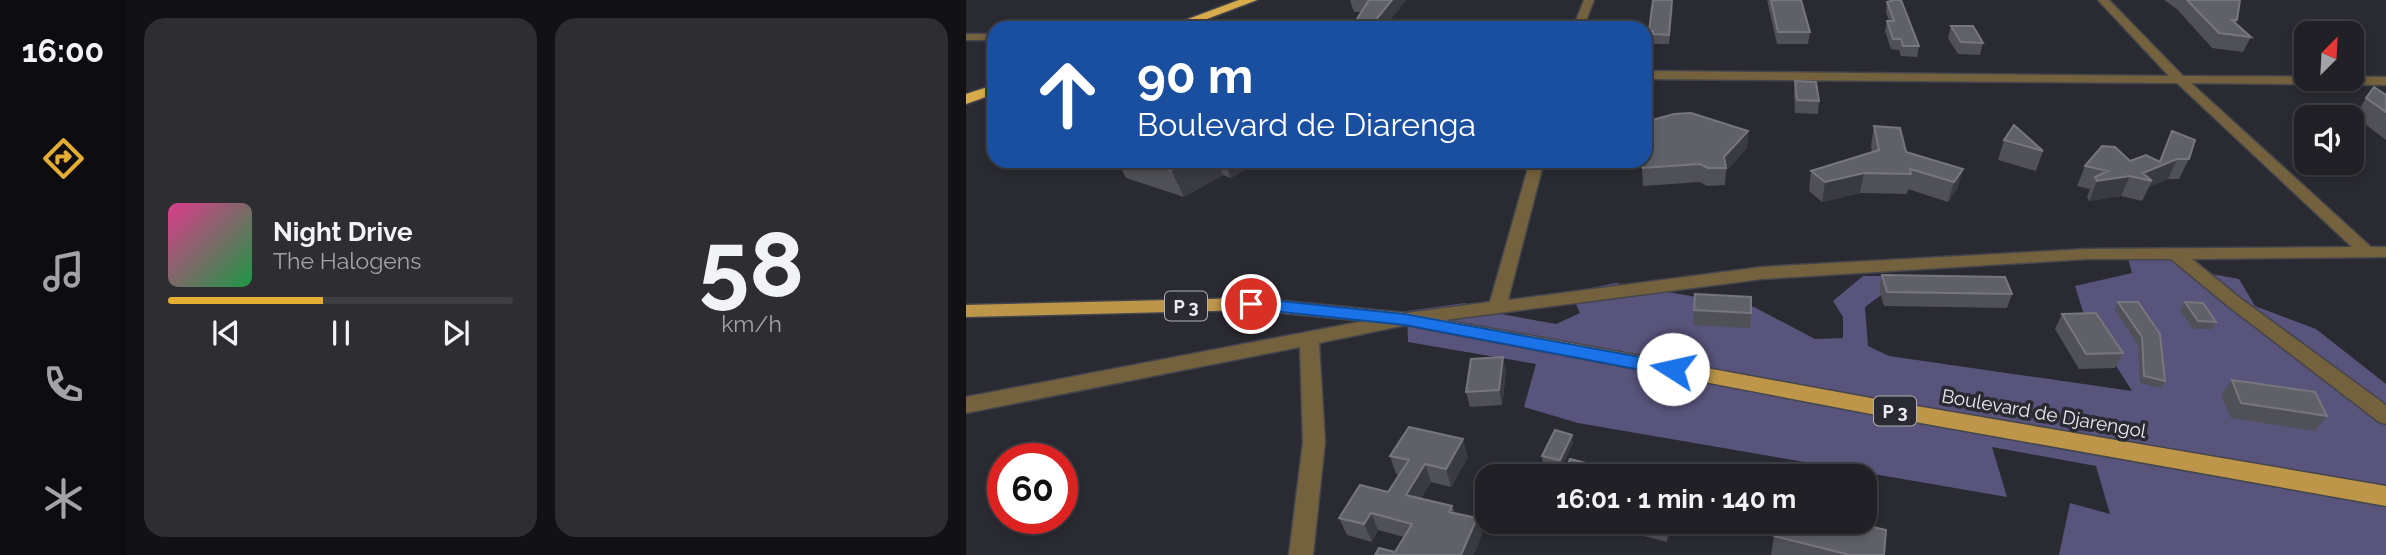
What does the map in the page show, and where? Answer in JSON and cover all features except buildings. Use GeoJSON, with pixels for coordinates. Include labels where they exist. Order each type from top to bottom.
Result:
{"type":"FeatureCollection","features":[{"type":"Feature","properties":{"kind":"highway"},"geometry":{"type":"LineString","coordinates":[[1191,21],[1251,0]]}},
{"type":"Feature","properties":{"kind":"highway"},"geometry":{"type":"LineString","coordinates":[[966,99],[987,92]]}},
{"type":"Feature","properties":{"kind":"main road","name":"P 3"},"geometry":{"type":"LineString","coordinates":[[966,311],[1251,304],[1405,319]]}},
{"type":"Feature","properties":{"kind":"main road","name":"Boulevard de Djarengol"},"geometry":{"type":"LineString","coordinates":[[1405,319],[1887,409],[2386,496]]}},
{"type":"Feature","properties":{"kind":"street"},"geometry":{"type":"LineString","coordinates":[[1581,21],[1589,0]]}},
{"type":"Feature","properties":{"kind":"street"},"geometry":{"type":"LineString","coordinates":[[2103,0],[2180,80],[2367,251]]}},
{"type":"Feature","properties":{"kind":"street"},"geometry":{"type":"LineString","coordinates":[[966,37],[987,37]]}},
{"type":"Feature","properties":{"kind":"street"},"geometry":{"type":"LineString","coordinates":[[1652,75],[2386,81]]}},
{"type":"Feature","properties":{"kind":"street"},"geometry":{"type":"LineString","coordinates":[[1497,307],[1534,168]]}},
{"type":"Feature","properties":{"kind":"street"},"geometry":{"type":"LineString","coordinates":[[966,405],[1405,319],[1762,273],[2088,254],[2386,252]]}},
{"type":"Feature","properties":{"kind":"street"},"geometry":{"type":"LineString","coordinates":[[2175,253],[2234,302],[2386,416]]}},
{"type":"Feature","properties":{"kind":"street"},"geometry":{"type":"LineString","coordinates":[[1301,555],[1314,442],[1309,338]]}},
{"type":"Feature","properties":{"kind":"shaded area"},"geometry":{"type":"Polygon","coordinates":[[[2128,258],[2172,258],[2195,271],[2239,279],[2255,306],[2316,329],[2386,384],[2386,555],[2059,555],[2070,503],[2110,514],[2096,466],[1992,447],[2007,497],[1877,475],[1877,464],[1816,464],[1578,423],[1524,407],[1536,364],[1408,342],[1407,311],[1465,303],[1496,313],[1556,324],[1580,313],[1570,292],[1616,283],[1754,307],[1815,339],[1843,338],[1843,317],[1833,301],[1863,276],[1926,276],[1939,290],[1888,290],[1865,307],[1868,346],[1889,356],[2132,391],[2084,315],[2075,286],[2132,273],[2128,258]]]}},
{"type":"Feature","properties":{"kind":"route"},"geometry":{"type":"LineString","coordinates":[[1251,304],[1405,319],[1673,369]]}}]}
